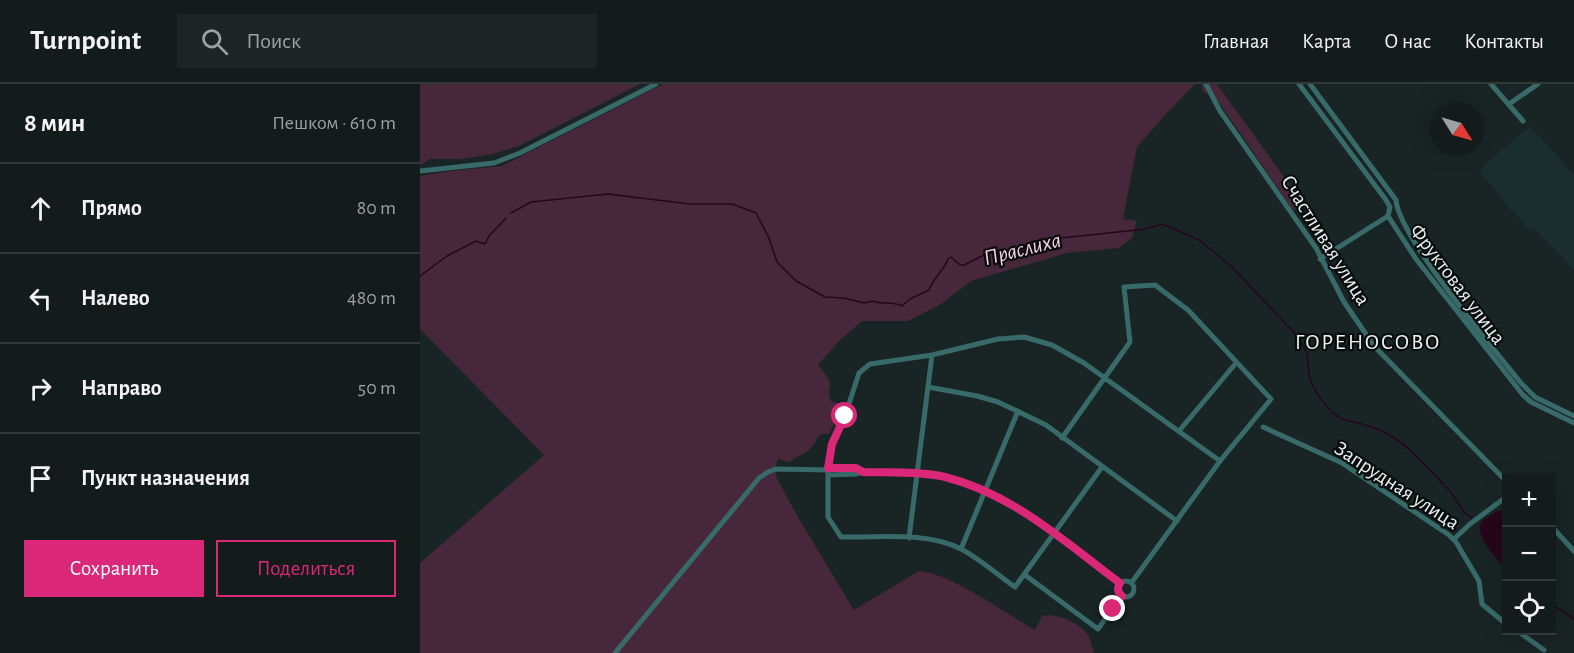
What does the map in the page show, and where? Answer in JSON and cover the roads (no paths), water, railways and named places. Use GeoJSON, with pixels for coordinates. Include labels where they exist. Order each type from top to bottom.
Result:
{"type":"FeatureCollection","features":[{"type":"Feature","properties":{"kind":"street"},"geometry":{"type":"LineString","coordinates":[[420,171],[494,163],[512,157],[656,84]]}},
{"type":"Feature","properties":{"kind":"street","name":"Счастливая улица"},"geometry":{"type":"LineString","coordinates":[[1206,84],[1220,111],[1316,248],[1344,302],[1374,346],[1502,477]]}},
{"type":"Feature","properties":{"kind":"street","name":"Фруктовая улица"},"geometry":{"type":"LineString","coordinates":[[1299,84],[1386,200],[1390,207],[1388,216],[1416,259],[1523,395],[1531,402],[1574,423]]}},
{"type":"Feature","properties":{"kind":"street"},"geometry":{"type":"LineString","coordinates":[[1310,84],[1396,200],[1400,216],[1441,280],[1521,383],[1535,397],[1574,417]]}},
{"type":"Feature","properties":{"kind":"street"},"geometry":{"type":"LineString","coordinates":[[1491,84],[1523,122]]}},
{"type":"Feature","properties":{"kind":"street"},"geometry":{"type":"LineString","coordinates":[[1509,105],[1538,84]]}},
{"type":"Feature","properties":{"kind":"street"},"geometry":{"type":"LineString","coordinates":[[1320,259],[1388,216]]}},
{"type":"Feature","properties":{"kind":"street"},"geometry":{"type":"LineString","coordinates":[[1062,438],[1130,342],[1124,287],[1155,285],[1172,297],[1188,310],[1271,399],[1220,461],[1132,582]]}},
{"type":"Feature","properties":{"kind":"street"},"geometry":{"type":"LineString","coordinates":[[1102,467],[1015,587],[961,549],[939,542],[909,538],[841,537],[828,517],[828,471],[832,444],[845,416],[859,373],[870,364],[932,354],[998,339],[1024,337],[1052,345],[1084,363],[1220,461]]}},
{"type":"Feature","properties":{"kind":"street"},"geometry":{"type":"LineString","coordinates":[[909,538],[932,354]]}},
{"type":"Feature","properties":{"kind":"street"},"geometry":{"type":"LineString","coordinates":[[1179,431],[1236,363]]}},
{"type":"Feature","properties":{"kind":"street"},"geometry":{"type":"LineString","coordinates":[[928,387],[998,402],[1046,425],[1177,521]]}},
{"type":"Feature","properties":{"kind":"street"},"geometry":{"type":"LineString","coordinates":[[961,549],[1018,411]]}},
{"type":"Feature","properties":{"kind":"street","name":"Запрудная улица"},"geometry":{"type":"LineString","coordinates":[[1263,427],[1342,463],[1454,539],[1479,582],[1482,604],[1502,621]]}},
{"type":"Feature","properties":{"kind":"street"},"geometry":{"type":"LineString","coordinates":[[615,653],[759,478],[776,469],[828,471],[856,468],[863,472],[917,473],[944,477],[986,490],[1022,510],[1120,583]]}},
{"type":"Feature","properties":{"kind":"street"},"geometry":{"type":"LineString","coordinates":[[1454,539],[1502,500]]}},
{"type":"Feature","properties":{"kind":"street"},"geometry":{"type":"LineString","coordinates":[[1556,533],[1574,551]]}},
{"type":"Feature","properties":{"kind":"street"},"geometry":{"type":"LineString","coordinates":[[1025,575],[1098,629],[1122,596]]}},
{"type":"Feature","properties":{"kind":"street"},"geometry":{"type":"LineString","coordinates":[[1124,580],[1132,582],[1135,586],[1134,591],[1127,597],[1118,592],[1120,583],[1124,580]]}},
{"type":"Feature","properties":{"kind":"street"},"geometry":{"type":"LineString","coordinates":[[1523,635],[1544,650]]}},
{"type":"Feature","properties":{"kind":"waterway","name":"Праслиха"},"geometry":{"type":"LineString","coordinates":[[511,213],[531,202],[608,194],[690,204],[732,204],[756,213],[769,238],[777,262],[796,281],[825,297],[902,306],[910,299],[929,290],[951,257],[960,265],[964,265],[988,253],[1018,249],[1034,241],[1049,243],[1051,239],[1146,229],[1162,224],[1199,240],[1232,267],[1299,338],[1306,352],[1311,382],[1332,411],[1341,419],[1377,429],[1401,442],[1449,490],[1462,509],[1472,518]]}},
{"type":"Feature","properties":{"kind":"waterway","name":"Праслиха"},"geometry":{"type":"LineString","coordinates":[[420,276],[447,256],[476,241],[485,244],[489,236],[506,218]]}},
{"type":"Feature","properties":{"kind":"waterway","name":"Праслиха"},"geometry":{"type":"LineString","coordinates":[[1556,607],[1574,619]]}},
{"type":"Feature","properties":{"kind":"district","name":"ГОРЕНОСОВО"},"geometry":{"type":"Point","coordinates":[1368,341]}}]}
